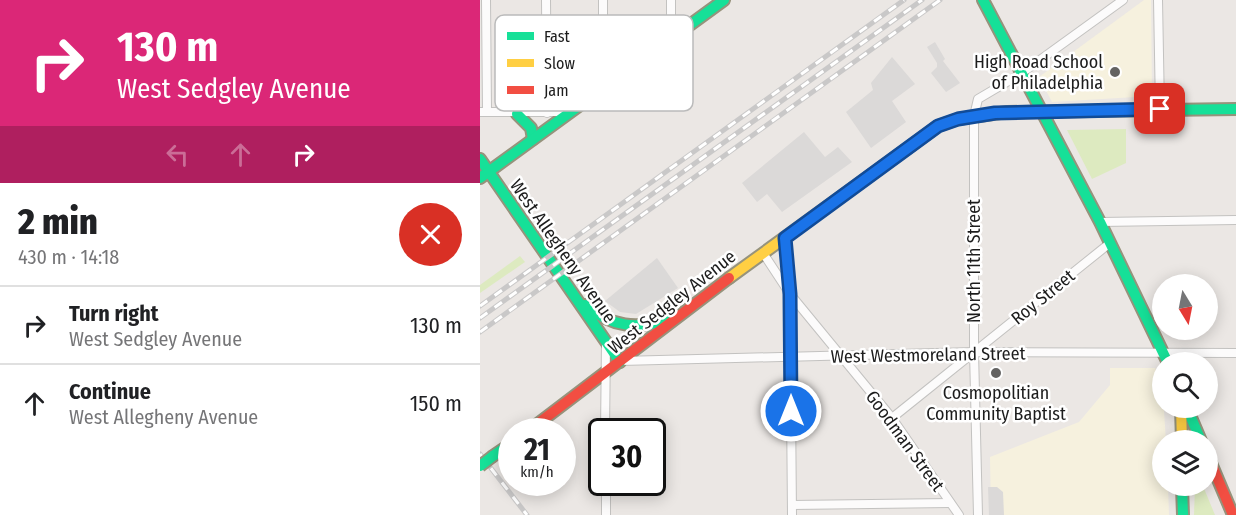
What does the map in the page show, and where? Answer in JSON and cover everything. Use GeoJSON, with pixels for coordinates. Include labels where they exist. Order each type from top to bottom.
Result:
{"type":"FeatureCollection","features":[{"type":"Feature","properties":{"kind":"main road"},"geometry":{"type":"LineString","coordinates":[[693,22],[723,0]]}},
{"type":"Feature","properties":{"kind":"main road"},"geometry":{"type":"LineString","coordinates":[[983,0],[1100,222],[1163,352]]}},
{"type":"Feature","properties":{"kind":"main road"},"geometry":{"type":"LineString","coordinates":[[974,116],[1042,112],[1236,109]]}},
{"type":"Feature","properties":{"kind":"main road"},"geometry":{"type":"LineString","coordinates":[[484,175],[570,112]]}},
{"type":"Feature","properties":{"kind":"main road"},"geometry":{"type":"LineString","coordinates":[[517,114],[531,128],[533,138]]}},
{"type":"Feature","properties":{"kind":"main road","name":"West Sedgley Avenue"},"geometry":{"type":"LineString","coordinates":[[546,418],[605,375],[680,314],[938,126],[974,116]]}},
{"type":"Feature","properties":{"kind":"main road","name":"West Allegheny Avenue"},"geometry":{"type":"LineString","coordinates":[[480,159],[484,175],[575,296],[620,362]]}},
{"type":"Feature","properties":{"kind":"main road"},"geometry":{"type":"LineString","coordinates":[[575,296],[600,317],[632,329],[680,314]]}},
{"type":"Feature","properties":{"kind":"main road"},"geometry":{"type":"LineString","coordinates":[[480,466],[498,453]]}},
{"type":"Feature","properties":{"kind":"main road"},"geometry":{"type":"LineString","coordinates":[[1218,485],[1233,515]]}},
{"type":"Feature","properties":{"kind":"main road"},"geometry":{"type":"LineString","coordinates":[[1183,498],[1183,515]]}},
{"type":"Feature","properties":{"kind":"street"},"geometry":{"type":"LineString","coordinates":[[486,0],[484,112],[517,114],[570,112]]}},
{"type":"Feature","properties":{"kind":"street"},"geometry":{"type":"LineString","coordinates":[[546,0],[546,15]]}},
{"type":"Feature","properties":{"kind":"street"},"geometry":{"type":"LineString","coordinates":[[974,116],[978,99],[1022,73],[1124,0]]}},
{"type":"Feature","properties":{"kind":"street"},"geometry":{"type":"LineString","coordinates":[[1158,0],[1160,109]]}},
{"type":"Feature","properties":{"kind":"street","name":"North 11th Street"},"geometry":{"type":"LineString","coordinates":[[974,116],[974,352],[978,515]]}},
{"type":"Feature","properties":{"kind":"street"},"geometry":{"type":"LineString","coordinates":[[1100,222],[1236,220]]}},
{"type":"Feature","properties":{"kind":"street"},"geometry":{"type":"LineString","coordinates":[[785,238],[790,294],[792,515]]}},
{"type":"Feature","properties":{"kind":"street","name":"Roy Street"},"geometry":{"type":"LineString","coordinates":[[892,418],[1110,243]]}},
{"type":"Feature","properties":{"kind":"street","name":"Goodman Street"},"geometry":{"type":"LineString","coordinates":[[763,253],[790,294],[892,418],[958,515]]}},
{"type":"Feature","properties":{"kind":"street"},"geometry":{"type":"LineString","coordinates":[[605,418],[606,343]]}},
{"type":"Feature","properties":{"kind":"street","name":"West Westmoreland Street"},"geometry":{"type":"LineString","coordinates":[[620,362],[974,352],[1152,358]]}},
{"type":"Feature","properties":{"kind":"street","name":"West Westmoreland Street"},"geometry":{"type":"LineString","coordinates":[[1218,354],[1236,353]]}},
{"type":"Feature","properties":{"kind":"street"},"geometry":{"type":"LineString","coordinates":[[606,496],[606,515]]}},
{"type":"Feature","properties":{"kind":"street"},"geometry":{"type":"LineString","coordinates":[[792,505],[950,503]]}},
{"type":"Feature","properties":{"kind":"shaded area","name":"High Road School of Philadelphia"},"geometry":{"type":"Polygon","coordinates":[[[1144,0],[1151,0],[1152,96],[1052,102],[1039,77],[1144,0]]]}},
{"type":"Feature","properties":{"kind":"shaded area"},"geometry":{"type":"Polygon","coordinates":[[[935,42],[945,59],[943,61],[960,83],[946,92],[931,73],[937,67],[937,63],[927,47],[935,42]]]}},
{"type":"Feature","properties":{"kind":"shaded area"},"geometry":{"type":"Polygon","coordinates":[[[892,57],[915,84],[892,101],[906,122],[871,148],[846,112],[873,90],[871,83],[892,57]]]}},
{"type":"Feature","properties":{"kind":"shaded area"},"geometry":{"type":"Polygon","coordinates":[[[804,132],[825,157],[838,147],[852,162],[782,212],[767,194],[757,202],[742,183],[804,132]]]}},
{"type":"Feature","properties":{"kind":"shaded area"},"geometry":{"type":"Polygon","coordinates":[[[657,258],[678,288],[636,314],[620,312],[605,301],[657,258]]]}},
{"type":"Feature","properties":{"kind":"shaded area"},"geometry":{"type":"Polygon","coordinates":[[[1110,368],[1152,368],[1152,418],[1164,418],[1165,430],[1152,430],[1152,496],[1168,496],[1169,515],[991,515],[990,457],[1079,422],[1110,385],[1110,368]]]}},
{"type":"Feature","properties":{"kind":"shaded area"},"geometry":{"type":"Polygon","coordinates":[[[988,487],[997,487],[1003,492],[1004,515],[989,515],[988,487]]]}},
{"type":"Feature","properties":{"kind":"green space"},"geometry":{"type":"Polygon","coordinates":[[[1126,129],[1126,163],[1092,179],[1067,130],[1126,129]]]}},
{"type":"Feature","properties":{"kind":"green space"},"geometry":{"type":"Polygon","coordinates":[[[520,256],[525,262],[480,293],[480,285],[520,256]]]}},
{"type":"Feature","properties":{"kind":"green space"},"geometry":{"type":"Polygon","coordinates":[[[1195,496],[1207,496],[1215,515],[1194,515],[1195,496]]]}},
{"type":"Feature","properties":{"kind":"railway"},"geometry":{"type":"LineString","coordinates":[[480,306],[904,0]]}},
{"type":"Feature","properties":{"kind":"railway"},"geometry":{"type":"LineString","coordinates":[[480,318],[922,0]]}},
{"type":"Feature","properties":{"kind":"railway"},"geometry":{"type":"LineString","coordinates":[[480,332],[940,0]]}},
{"type":"Feature","properties":{"kind":"railway"},"geometry":{"type":"LineString","coordinates":[[480,454],[527,515]]}},
{"type":"Feature","properties":{"kind":"traffic: fast"},"geometry":{"type":"LineString","coordinates":[[693,23],[724,0]]}},
{"type":"Feature","properties":{"kind":"traffic: fast"},"geometry":{"type":"LineString","coordinates":[[983,0],[1100,222],[1163,352]]}},
{"type":"Feature","properties":{"kind":"traffic: fast"},"geometry":{"type":"LineString","coordinates":[[912,145],[938,126],[958,119],[1007,112],[1236,109]]}},
{"type":"Feature","properties":{"kind":"traffic: fast"},"geometry":{"type":"LineString","coordinates":[[480,178],[572,111]]}},
{"type":"Feature","properties":{"kind":"traffic: fast"},"geometry":{"type":"LineString","coordinates":[[517,114],[531,128],[533,139]]}},
{"type":"Feature","properties":{"kind":"traffic: fast"},"geometry":{"type":"LineString","coordinates":[[480,159],[620,362]]}},
{"type":"Feature","properties":{"kind":"traffic: fast"},"geometry":{"type":"LineString","coordinates":[[585,305],[605,318],[625,324],[646,325],[669,319]]}},
{"type":"Feature","properties":{"kind":"traffic: fast"},"geometry":{"type":"LineString","coordinates":[[1191,418],[1196,430]]}},
{"type":"Feature","properties":{"kind":"traffic: fast"},"geometry":{"type":"LineString","coordinates":[[493,456],[498,453]]}},
{"type":"Feature","properties":{"kind":"traffic: fast"},"geometry":{"type":"LineString","coordinates":[[480,466],[493,456]]}},
{"type":"Feature","properties":{"kind":"traffic: fast"},"geometry":{"type":"LineString","coordinates":[[1182,496],[1183,515]]}},
{"type":"Feature","properties":{"kind":"traffic: slow"},"geometry":{"type":"LineString","coordinates":[[729,278],[912,145]]}},
{"type":"Feature","properties":{"kind":"traffic: slow"},"geometry":{"type":"LineString","coordinates":[[1181,418],[1182,430]]}},
{"type":"Feature","properties":{"kind":"traffic: jam"},"geometry":{"type":"LineString","coordinates":[[545,418],[729,278]]}},
{"type":"Feature","properties":{"kind":"traffic: jam"},"geometry":{"type":"LineString","coordinates":[[1218,480],[1233,515]]}},
{"type":"Feature","properties":{"kind":"place","name":"High Road School of Philadelphia"},"geometry":{"type":"Point","coordinates":[1115,72]}},
{"type":"Feature","properties":{"kind":"place","name":"Cosmopolitian Community Baptist"},"geometry":{"type":"Point","coordinates":[996,373]}},
{"type":"Feature","properties":{"kind":"route"},"geometry":{"type":"LineString","coordinates":[[791,411],[790,294],[785,238],[938,126],[958,119],[1007,112],[1160,109]]}}]}
